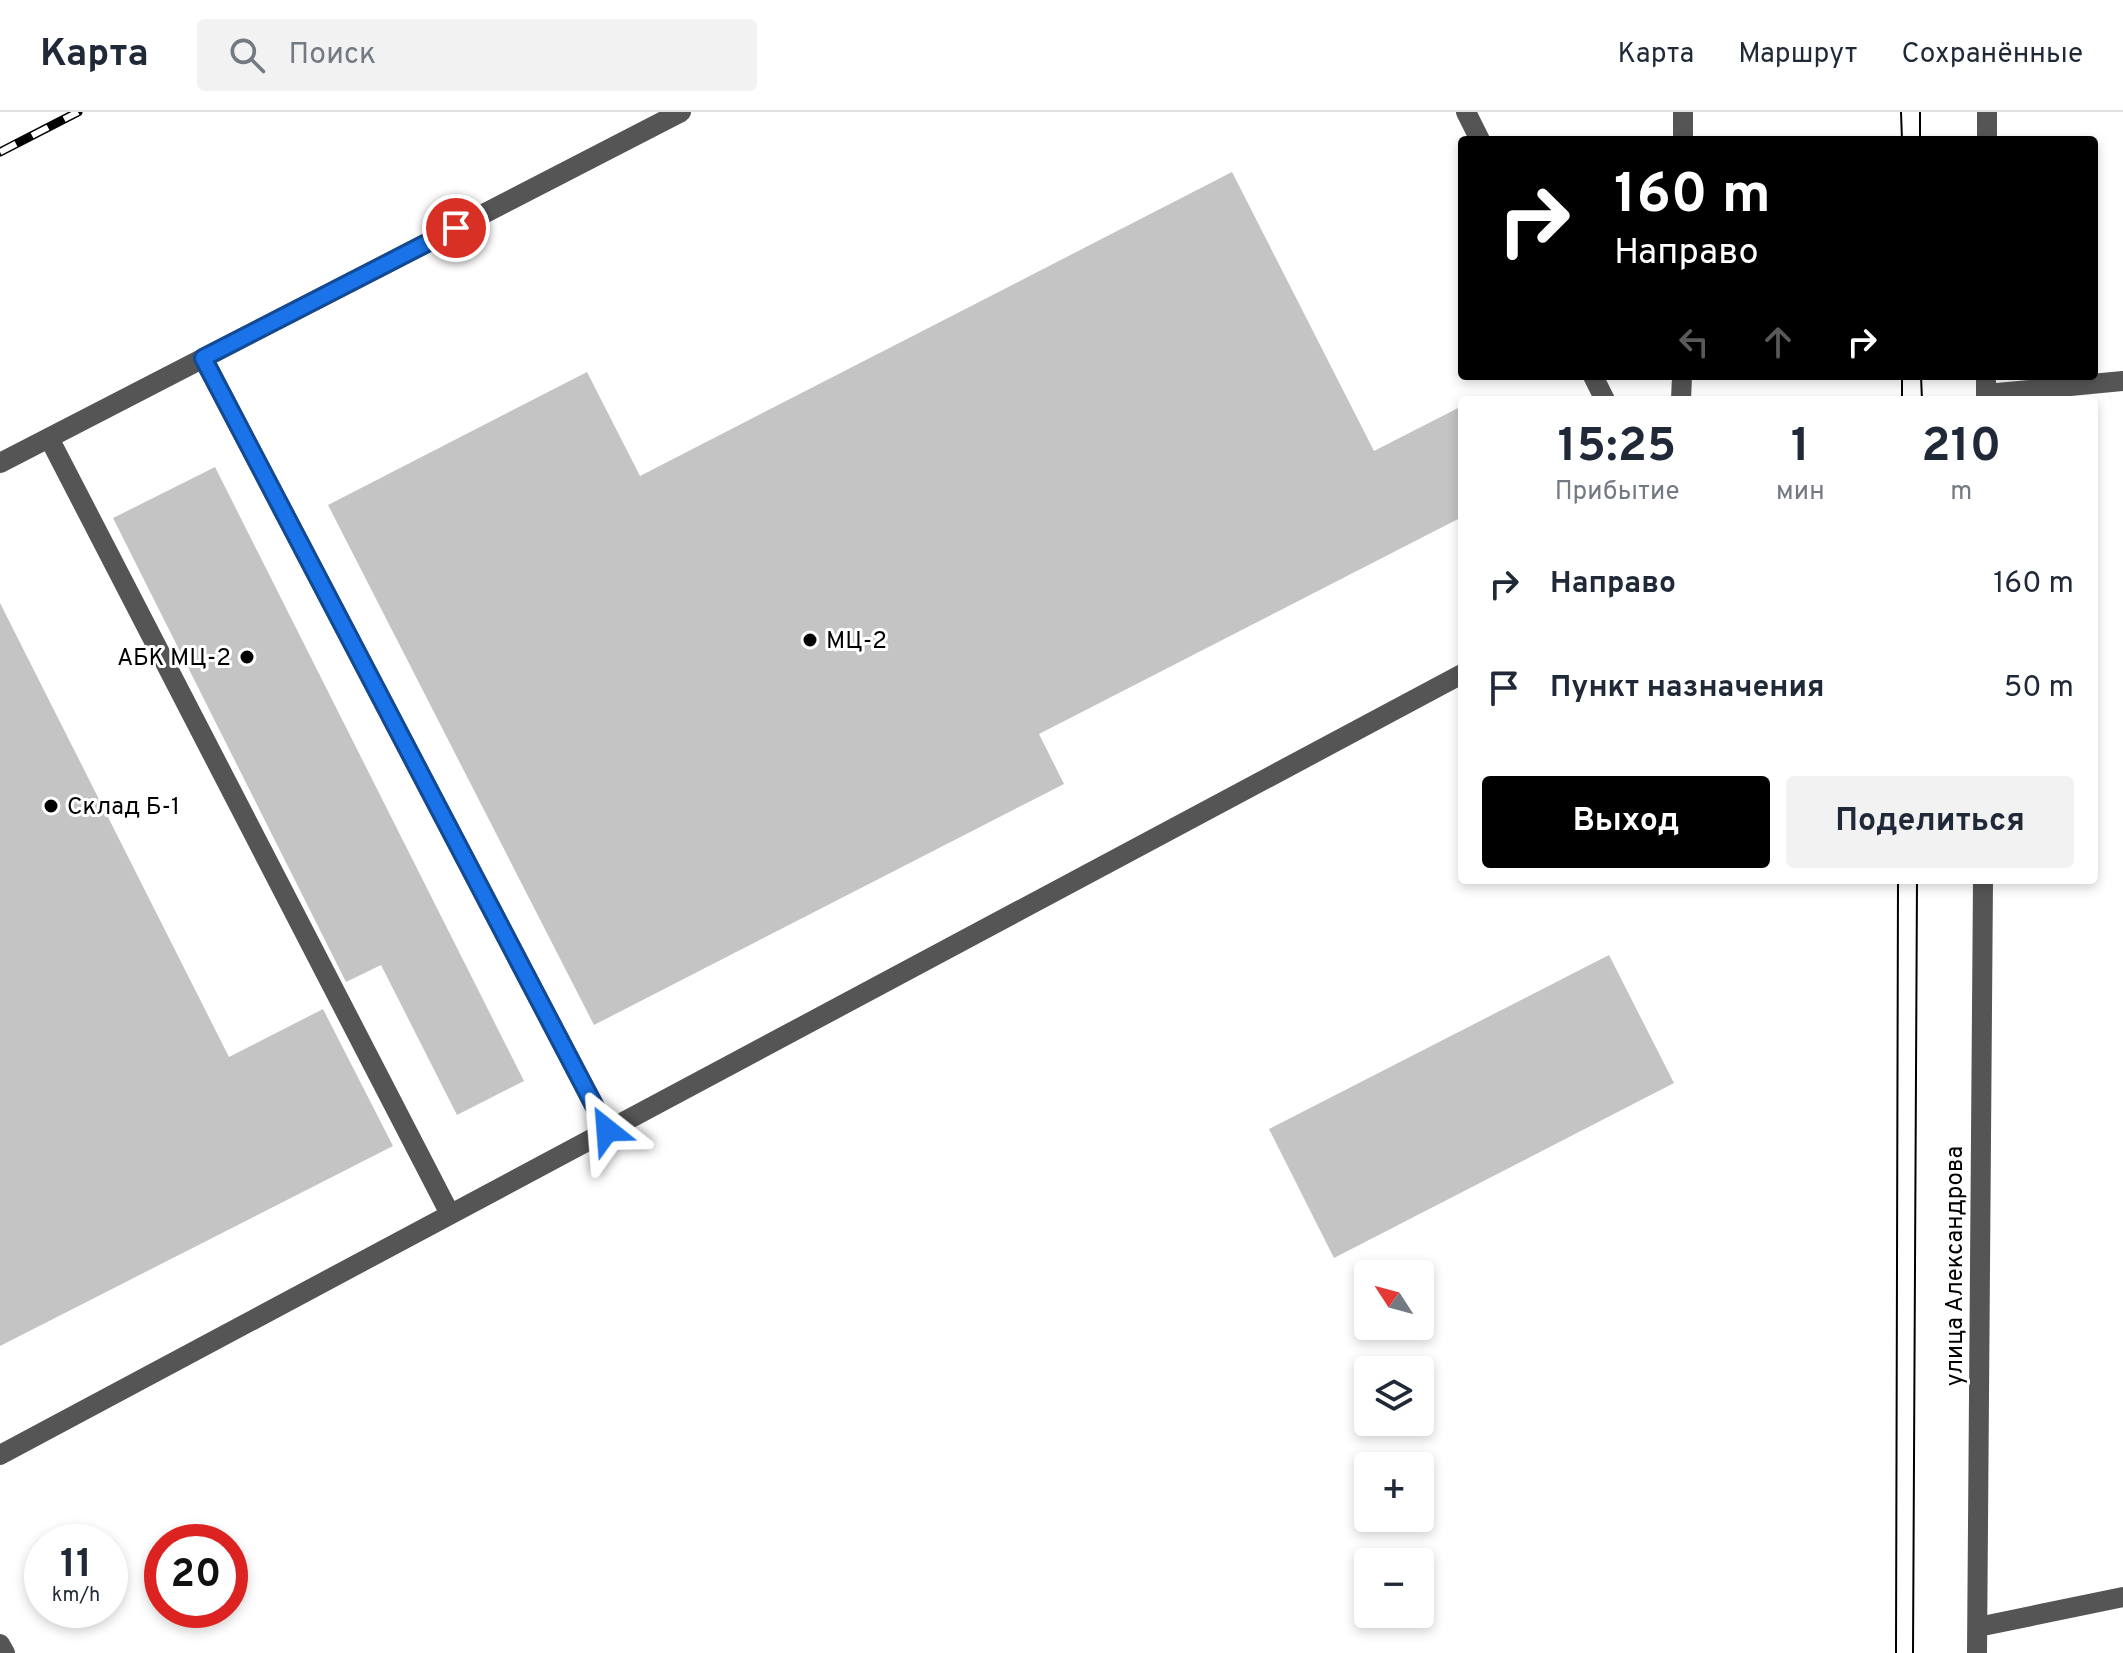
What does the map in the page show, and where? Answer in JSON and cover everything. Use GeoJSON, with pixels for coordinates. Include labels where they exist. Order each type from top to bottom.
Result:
{"type":"FeatureCollection","features":[{"type":"Feature","properties":{"kind":"street"},"geometry":{"type":"LineString","coordinates":[[0,463],[681,112]]}},
{"type":"Feature","properties":{"kind":"street"},"geometry":{"type":"LineString","coordinates":[[1466,112],[1478,136]]}},
{"type":"Feature","properties":{"kind":"street"},"geometry":{"type":"LineString","coordinates":[[1683,112],[1683,136]]}},
{"type":"Feature","properties":{"kind":"street"},"geometry":{"type":"LineString","coordinates":[[1987,112],[1987,136]]}},
{"type":"Feature","properties":{"kind":"street"},"geometry":{"type":"LineString","coordinates":[[203,358],[607,1130]]}},
{"type":"Feature","properties":{"kind":"street"},"geometry":{"type":"LineString","coordinates":[[1986,390],[2123,381]]}},
{"type":"Feature","properties":{"kind":"street"},"geometry":{"type":"LineString","coordinates":[[49,438],[450,1214]]}},
{"type":"Feature","properties":{"kind":"street"},"geometry":{"type":"LineString","coordinates":[[0,1455],[1458,676]]}},
{"type":"Feature","properties":{"kind":"street","name":"улица Александрова"},"geometry":{"type":"LineString","coordinates":[[1977,1653],[1983,884]]}},
{"type":"Feature","properties":{"kind":"street"},"geometry":{"type":"LineString","coordinates":[[1978,1627],[2123,1597]]}},
{"type":"Feature","properties":{"kind":"street"},"geometry":{"type":"LineString","coordinates":[[0,1644],[5,1653]]}},
{"type":"Feature","properties":{"kind":"building","name":"МЦ-2"},"geometry":{"type":"Polygon","coordinates":[[[1232,172],[1374,451],[1458,408],[1458,519],[1039,734],[1064,784],[594,1025],[328,505],[587,372],[640,476],[1232,172]]]}},
{"type":"Feature","properties":{"kind":"building","name":"АБК МЦ-2"},"geometry":{"type":"Polygon","coordinates":[[[215,467],[524,1081],[457,1115],[381,965],[346,982],[113,518],[215,467]]]}},
{"type":"Feature","properties":{"kind":"building","name":"Склад Б-1"},"geometry":{"type":"Polygon","coordinates":[[[0,603],[229,1057],[323,1009],[393,1146],[0,1346],[0,603]]]}},
{"type":"Feature","properties":{"kind":"building"},"geometry":{"type":"Polygon","coordinates":[[[1609,955],[1674,1083],[1334,1258],[1269,1129],[1609,955]]]}},
{"type":"Feature","properties":{"kind":"tram line"},"geometry":{"type":"LineString","coordinates":[[1901,112],[1902,136]]}},
{"type":"Feature","properties":{"kind":"tram line"},"geometry":{"type":"LineString","coordinates":[[1920,112],[1920,136]]}},
{"type":"Feature","properties":{"kind":"tram line"},"geometry":{"type":"LineString","coordinates":[[1902,380],[1902,396]]}},
{"type":"Feature","properties":{"kind":"tram line"},"geometry":{"type":"LineString","coordinates":[[1921,380],[1922,396]]}},
{"type":"Feature","properties":{"kind":"tram line"},"geometry":{"type":"LineString","coordinates":[[1896,1653],[1898,884]]}},
{"type":"Feature","properties":{"kind":"tram line"},"geometry":{"type":"LineString","coordinates":[[1913,1653],[1917,884]]}},
{"type":"Feature","properties":{"kind":"railway"},"geometry":{"type":"LineString","coordinates":[[0,152],[78,112]]}},
{"type":"Feature","properties":{"kind":"place","name":"МЦ-2"},"geometry":{"type":"Point","coordinates":[810,640]}},
{"type":"Feature","properties":{"kind":"place","name":"АБК МЦ-2"},"geometry":{"type":"Point","coordinates":[247,657]}},
{"type":"Feature","properties":{"kind":"place","name":"Склад Б-1"},"geometry":{"type":"Point","coordinates":[51,806]}},
{"type":"Feature","properties":{"kind":"route"},"geometry":{"type":"LineString","coordinates":[[456,228],[203,358],[607,1130]]}}]}
